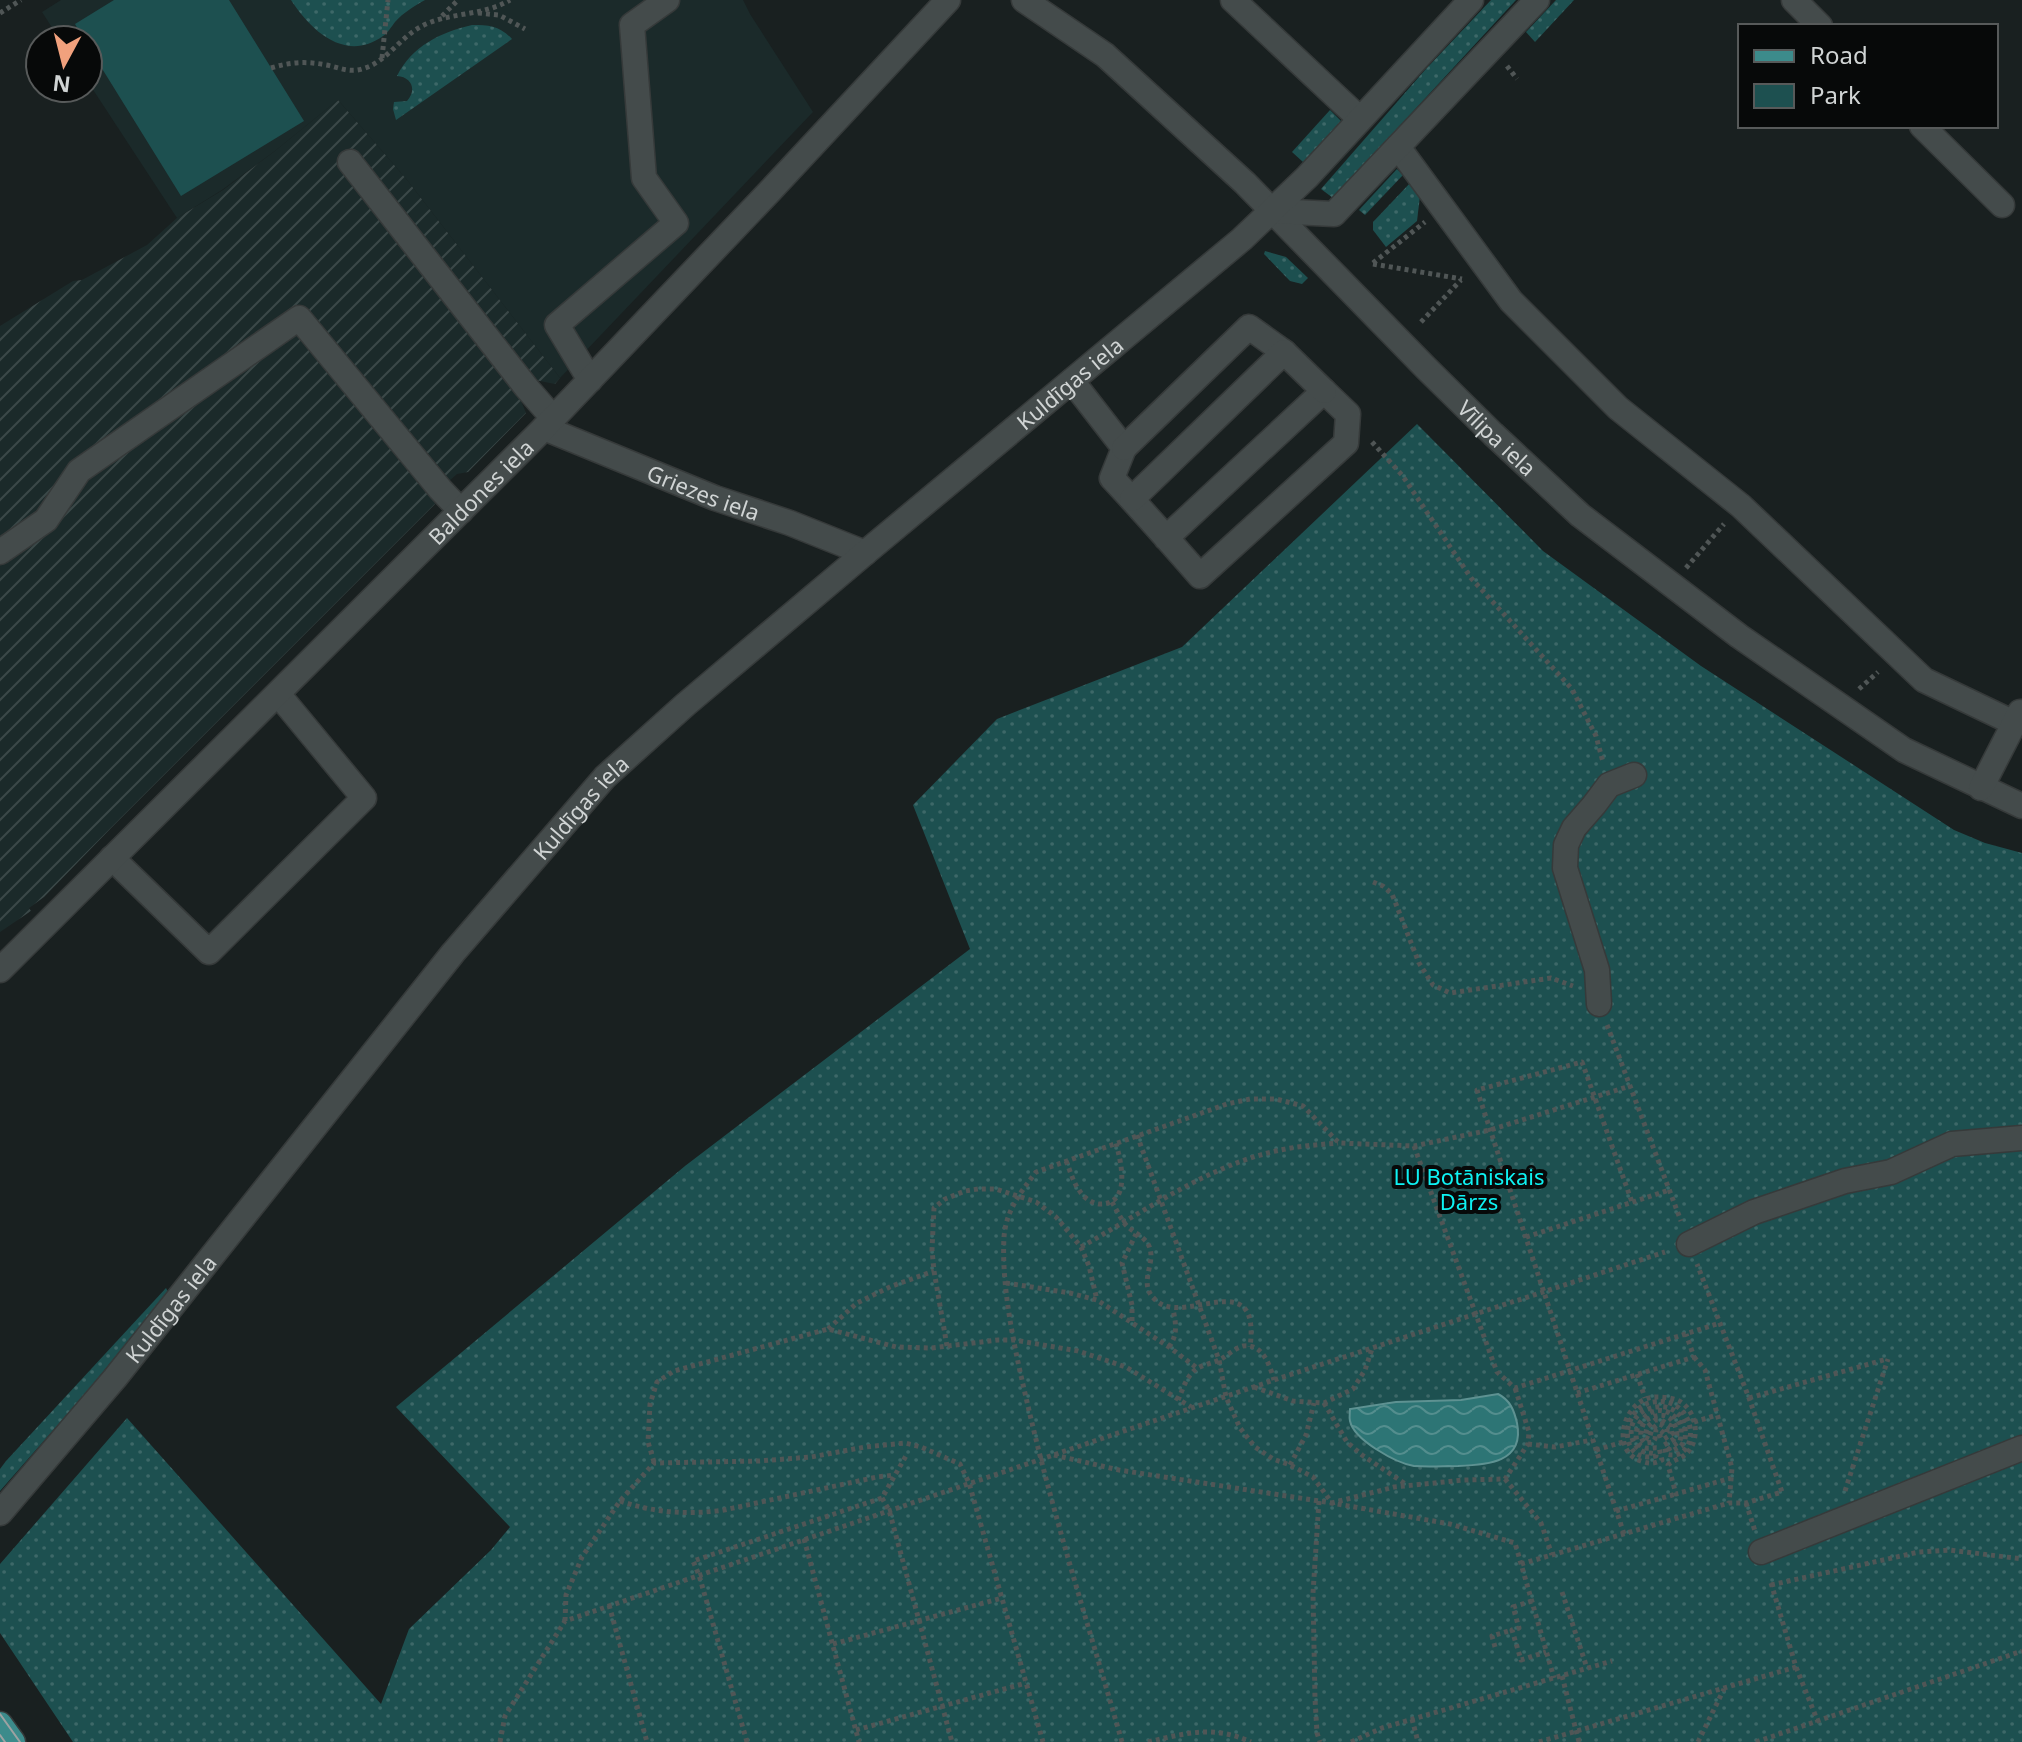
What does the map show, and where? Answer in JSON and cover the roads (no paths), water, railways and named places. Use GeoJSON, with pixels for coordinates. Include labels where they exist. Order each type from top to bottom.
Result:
{"type":"FeatureCollection","features":[{"type":"Feature","properties":{"kind":"main road"},"geometry":{"type":"LineString","coordinates":[[0,1724],[13,1742]]}},
{"type":"Feature","properties":{"kind":"street"},"geometry":{"type":"LineString","coordinates":[[590,380],[557,325],[676,223],[644,178],[632,25],[667,0]]}},
{"type":"Feature","properties":{"kind":"street","name":"Baldones iela"},"geometry":{"type":"LineString","coordinates":[[0,970],[548,423],[948,0]]}},
{"type":"Feature","properties":{"kind":"street","name":"Vīlipa iela"},"geometry":{"type":"LineString","coordinates":[[1024,0],[1105,55],[1245,183],[1368,310],[1580,515],[1739,636],[1904,750],[2022,806]]}},
{"type":"Feature","properties":{"kind":"street"},"geometry":{"type":"LineString","coordinates":[[1233,0],[1360,119]]}},
{"type":"Feature","properties":{"kind":"street","name":"Kuldīgas iela"},"geometry":{"type":"LineString","coordinates":[[0,1513],[115,1378],[453,953],[605,777],[685,705],[1242,239],[1471,0]]}},
{"type":"Feature","properties":{"kind":"street"},"geometry":{"type":"LineString","coordinates":[[1272,211],[1334,214],[1537,0]]}},
{"type":"Feature","properties":{"kind":"street"},"geometry":{"type":"LineString","coordinates":[[1794,0],[1818,24]]}},
{"type":"Feature","properties":{"kind":"street"},"geometry":{"type":"LineString","coordinates":[[1924,128],[2002,205]]}},
{"type":"Feature","properties":{"kind":"street"},"geometry":{"type":"LineString","coordinates":[[1398,147],[1511,301],[1618,408],[1741,506],[1924,680],[2018,716],[1981,788]]}},
{"type":"Feature","properties":{"kind":"street"},"geometry":{"type":"LineString","coordinates":[[350,162],[526,387],[548,423]]}},
{"type":"Feature","properties":{"kind":"street"},"geometry":{"type":"LineString","coordinates":[[0,552],[46,520],[79,471],[299,318],[461,511]]}},
{"type":"Feature","properties":{"kind":"street"},"geometry":{"type":"LineString","coordinates":[[1249,327],[1284,352],[1324,391],[1348,414],[1346,443],[1200,576],[1112,478],[1124,448],[1249,327]]}},
{"type":"Feature","properties":{"kind":"street"},"geometry":{"type":"LineString","coordinates":[[1132,499],[1284,352]]}},
{"type":"Feature","properties":{"kind":"street"},"geometry":{"type":"LineString","coordinates":[[1072,381],[1124,448]]}},
{"type":"Feature","properties":{"kind":"street"},"geometry":{"type":"LineString","coordinates":[[1166,538],[1324,391]]}},
{"type":"Feature","properties":{"kind":"street","name":"Griezes iela"},"geometry":{"type":"LineString","coordinates":[[548,423],[715,498],[865,553]]}},
{"type":"Feature","properties":{"kind":"street"},"geometry":{"type":"LineString","coordinates":[[112,858],[209,952],[364,798],[278,694]]}},
{"type":"Feature","properties":{"kind":"street"},"geometry":{"type":"LineString","coordinates":[[1599,1004],[1597,970],[1565,868],[1566,845],[1574,828],[1609,785],[1634,775]]}},
{"type":"Feature","properties":{"kind":"street"},"geometry":{"type":"LineString","coordinates":[[1689,1244],[1754,1212],[1845,1181],[1891,1172],[1952,1144],[2022,1138]]}},
{"type":"Feature","properties":{"kind":"street"},"geometry":{"type":"LineString","coordinates":[[1761,1552],[2022,1448]]}},
{"type":"Feature","properties":{"kind":"water"},"geometry":{"type":"Polygon","coordinates":[[[1498,1394],[1506,1399],[1513,1410],[1518,1436],[1509,1454],[1491,1463],[1458,1466],[1406,1464],[1367,1443],[1350,1420],[1350,1409],[1498,1394]]]}},
{"type":"Feature","properties":{"kind":"tram line"},"geometry":{"type":"LineString","coordinates":[[0,1714],[20,1742]]}},
{"type":"Feature","properties":{"kind":"tram line"},"geometry":{"type":"LineString","coordinates":[[0,1735],[5,1742]]}},
{"type":"Feature","properties":{"kind":"park label","name":"LU Botāniskais Dārzs"},"geometry":{"type":"Point","coordinates":[1469,1188]}}]}
